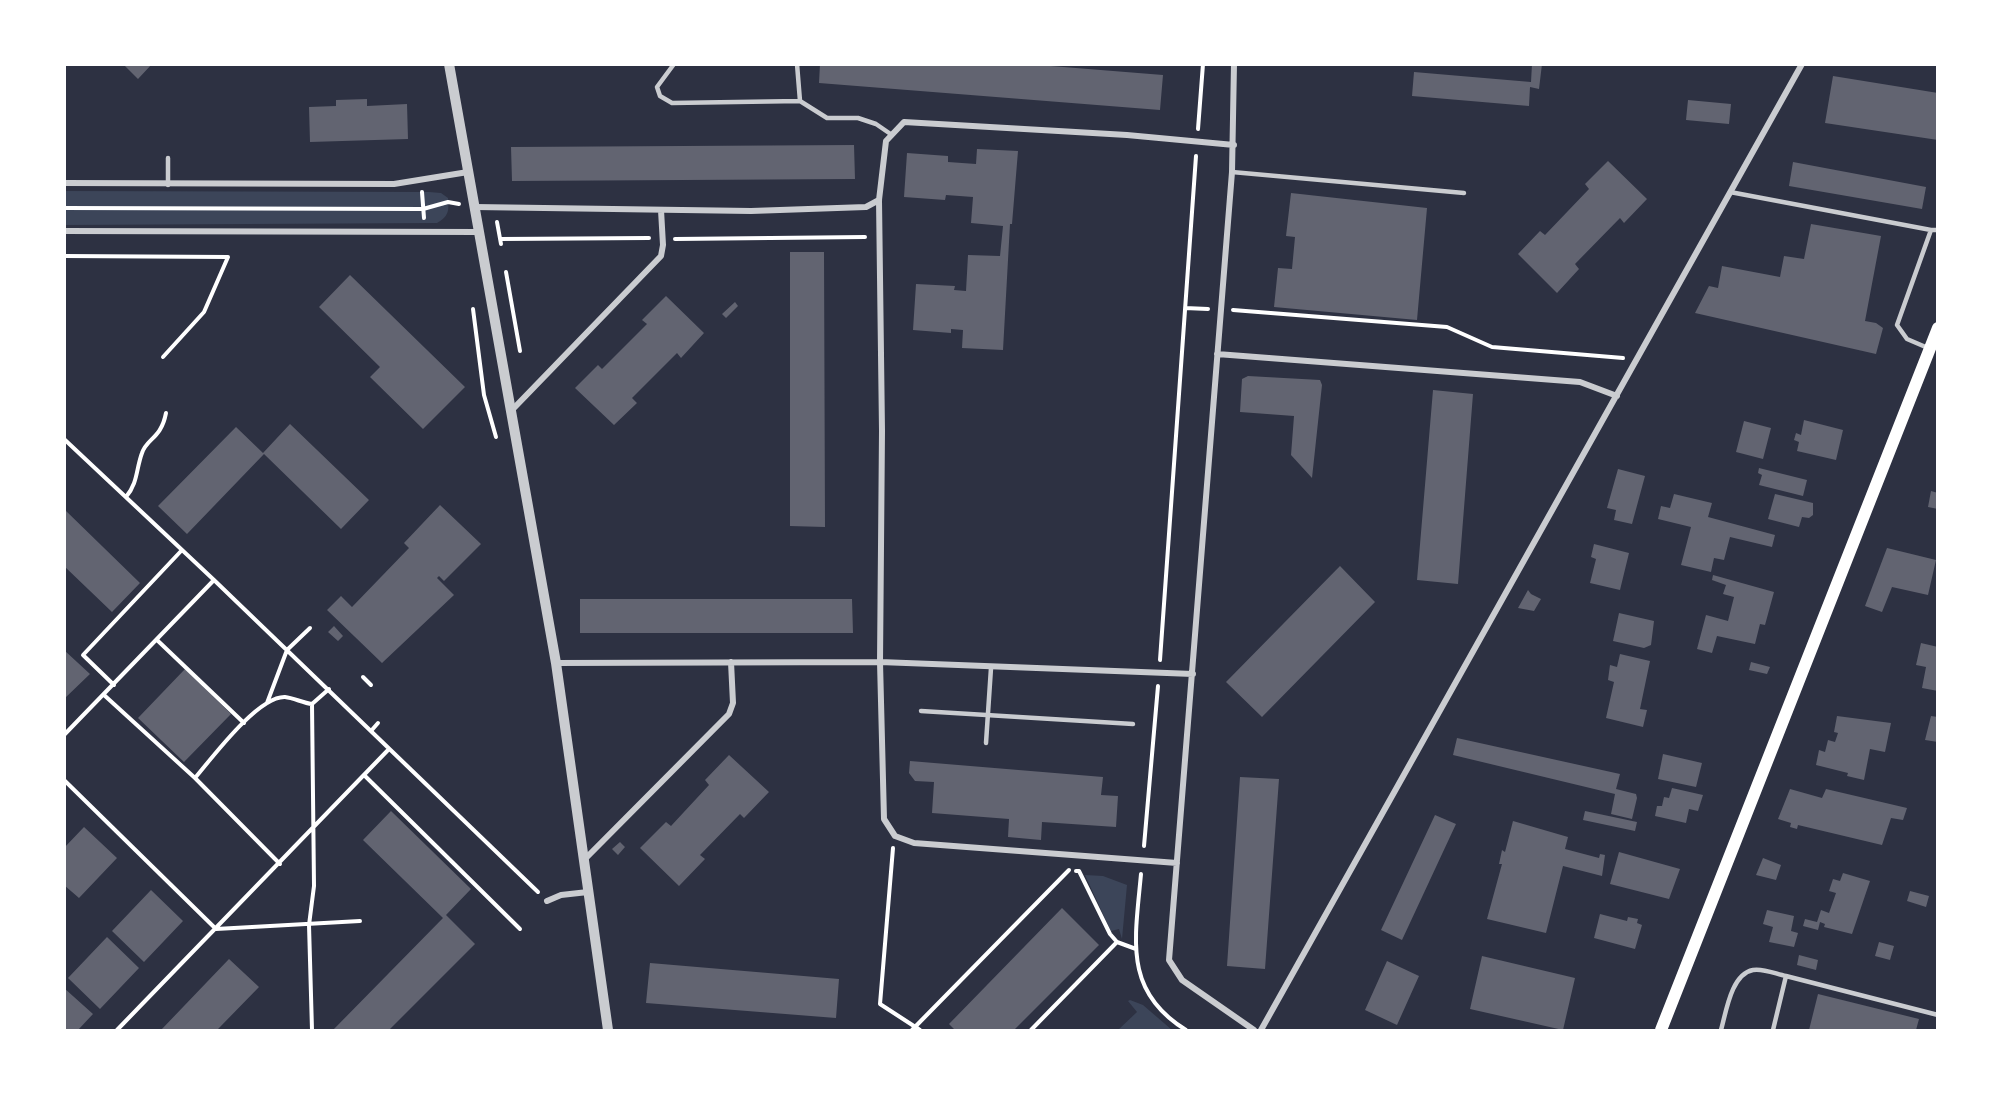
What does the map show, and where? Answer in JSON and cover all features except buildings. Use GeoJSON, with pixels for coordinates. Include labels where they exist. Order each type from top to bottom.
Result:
{"type":"FeatureCollection","features":[{"type":"Feature","properties":{"kind":"main road"},"geometry":{"type":"LineString","coordinates":[[1661,1030],[1934,350],[1938,328]]}},
{"type":"Feature","properties":{"kind":"street"},"geometry":{"type":"LineString","coordinates":[[449,64],[513,409],[556,663],[608,1030]]}},
{"type":"Feature","properties":{"kind":"street"},"geometry":{"type":"LineString","coordinates":[[1234,64],[1234,145],[1168,960],[1182,980],[1254,1030]]}},
{"type":"Feature","properties":{"kind":"street"},"geometry":{"type":"LineString","coordinates":[[1261,1030],[1802,64]]}},
{"type":"Feature","properties":{"kind":"street"},"geometry":{"type":"LineString","coordinates":[[1177,863],[914,843],[895,836],[884,819],[880,662],[882,431],[879,200],[886,141],[904,122],[1234,145]]}},
{"type":"Feature","properties":{"kind":"street"},"geometry":{"type":"LineString","coordinates":[[64,183],[370,184],[422,180],[468,171]]}},
{"type":"Feature","properties":{"kind":"street"},"geometry":{"type":"LineString","coordinates":[[475,207],[751,211],[866,207],[879,200]]}},
{"type":"Feature","properties":{"kind":"street"},"geometry":{"type":"LineString","coordinates":[[513,409],[661,256],[663,245],[661,210]]}},
{"type":"Feature","properties":{"kind":"street"},"geometry":{"type":"LineString","coordinates":[[64,231],[479,232]]}},
{"type":"Feature","properties":{"kind":"street"},"geometry":{"type":"LineString","coordinates":[[1216,354],[1580,382],[1617,396]]}},
{"type":"Feature","properties":{"kind":"street"},"geometry":{"type":"LineString","coordinates":[[556,663],[880,662],[1192,674]]}},
{"type":"Feature","properties":{"kind":"street"},"geometry":{"type":"LineString","coordinates":[[584,859],[729,714],[733,703],[731,663]]}},
{"type":"Feature","properties":{"kind":"street"},"geometry":{"type":"LineString","coordinates":[[547,901],[561,895],[588,891]]}},
{"type":"Feature","properties":{"kind":"lane"},"geometry":{"type":"LineString","coordinates":[[674,64],[657,87],[660,96],[672,103],[800,101],[827,118],[858,118],[876,124],[892,135]]}},
{"type":"Feature","properties":{"kind":"lane"},"geometry":{"type":"LineString","coordinates":[[797,64],[800,101]]}},
{"type":"Feature","properties":{"kind":"lane"},"geometry":{"type":"LineString","coordinates":[[168,158],[168,185]]}},
{"type":"Feature","properties":{"kind":"lane"},"geometry":{"type":"LineString","coordinates":[[1232,172],[1464,193]]}},
{"type":"Feature","properties":{"kind":"lane"},"geometry":{"type":"LineString","coordinates":[[1730,192],[1938,230]]}},
{"type":"Feature","properties":{"kind":"lane"},"geometry":{"type":"LineString","coordinates":[[1931,230],[1897,325],[1907,339],[1934,350]]}},
{"type":"Feature","properties":{"kind":"lane"},"geometry":{"type":"LineString","coordinates":[[986,742],[992,668]]}},
{"type":"Feature","properties":{"kind":"lane"},"geometry":{"type":"LineString","coordinates":[[921,711],[1133,724]]}},
{"type":"Feature","properties":{"kind":"lane"},"geometry":{"type":"LineString","coordinates":[[1721,1030],[1736,985],[1742,977],[1756,969],[1938,1015]]}},
{"type":"Feature","properties":{"kind":"lane"},"geometry":{"type":"LineString","coordinates":[[1773,1030],[1786,976]]}},
{"type":"Feature","properties":{"kind":"path"},"geometry":{"type":"LineString","coordinates":[[1186,1030],[1158,1011],[1145,992],[1136,949],[1159,672],[1196,157],[1200,141],[1197,131],[1203,64]]}},
{"type":"Feature","properties":{"kind":"path"},"geometry":{"type":"LineString","coordinates":[[422,180],[425,232]]}},
{"type":"Feature","properties":{"kind":"path"},"geometry":{"type":"LineString","coordinates":[[149,200],[149,217]]}},
{"type":"Feature","properties":{"kind":"path"},"geometry":{"type":"LineString","coordinates":[[64,208],[423,209],[448,202],[475,207]]}},
{"type":"Feature","properties":{"kind":"path"},"geometry":{"type":"LineString","coordinates":[[64,256],[228,257],[204,312],[162,357]]}},
{"type":"Feature","properties":{"kind":"path"},"geometry":{"type":"LineString","coordinates":[[1185,308],[1447,327],[1492,346],[1622,358],[1634,364]]}},
{"type":"Feature","properties":{"kind":"path"},"geometry":{"type":"LineString","coordinates":[[126,497],[133,490],[142,452],[161,431],[166,413]]}},
{"type":"Feature","properties":{"kind":"path"},"geometry":{"type":"LineString","coordinates":[[64,440],[329,689],[547,901]]}},
{"type":"Feature","properties":{"kind":"path"},"geometry":{"type":"LineString","coordinates":[[114,685],[83,656],[182,550]]}},
{"type":"Feature","properties":{"kind":"path"},"geometry":{"type":"LineString","coordinates":[[64,735],[214,580]]}},
{"type":"Feature","properties":{"kind":"path"},"geometry":{"type":"LineString","coordinates":[[267,703],[287,650],[310,628]]}},
{"type":"Feature","properties":{"kind":"path"},"geometry":{"type":"LineString","coordinates":[[157,640],[244,723]]}},
{"type":"Feature","properties":{"kind":"path"},"geometry":{"type":"LineString","coordinates":[[363,677],[371,685]]}},
{"type":"Feature","properties":{"kind":"path"},"geometry":{"type":"LineString","coordinates":[[312,1030],[309,925],[314,886],[312,704],[329,689]]}},
{"type":"Feature","properties":{"kind":"path"},"geometry":{"type":"LineString","coordinates":[[104,695],[195,778],[280,864]]}},
{"type":"Feature","properties":{"kind":"path"},"geometry":{"type":"LineString","coordinates":[[195,778],[244,723],[267,703],[284,697],[312,704]]}},
{"type":"Feature","properties":{"kind":"path"},"geometry":{"type":"LineString","coordinates":[[371,731],[378,723]]}},
{"type":"Feature","properties":{"kind":"path"},"geometry":{"type":"LineString","coordinates":[[117,1030],[312,832],[389,749]]}},
{"type":"Feature","properties":{"kind":"path"},"geometry":{"type":"LineString","coordinates":[[364,775],[520,928]]}},
{"type":"Feature","properties":{"kind":"path"},"geometry":{"type":"LineString","coordinates":[[64,780],[216,929],[360,921]]}},
{"type":"Feature","properties":{"kind":"path"},"geometry":{"type":"LineString","coordinates":[[895,836],[880,1004],[916,1030],[1067,870],[1079,871],[1110,934],[1117,942],[1136,949]]}},
{"type":"Feature","properties":{"kind":"path"},"geometry":{"type":"LineString","coordinates":[[1031,1030],[1117,942]]}},
{"type":"Feature","properties":{"kind":"shaded area"},"geometry":{"type":"Polygon","coordinates":[[[64,191],[429,192],[441,193],[448,198],[448,206],[446,215],[437,223],[65,225],[64,191]]]}},
{"type":"Feature","properties":{"kind":"shaded area"},"geometry":{"type":"Polygon","coordinates":[[[1085,875],[1103,876],[1127,885],[1122,939],[1119,929],[1111,931],[1085,875]]]}},
{"type":"Feature","properties":{"kind":"shaded area"},"geometry":{"type":"Polygon","coordinates":[[[1128,1001],[1143,1005],[1172,1030],[1118,1030],[1137,1012],[1128,1001]]]}}]}
